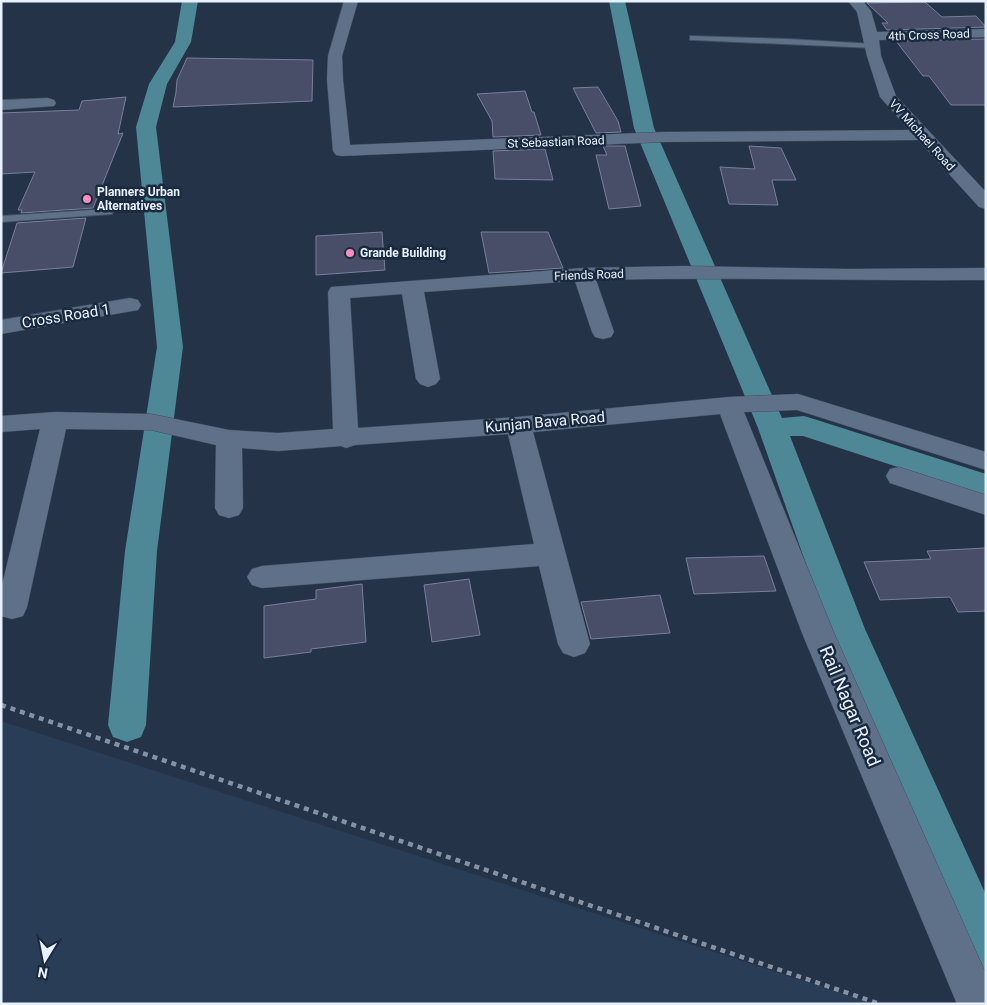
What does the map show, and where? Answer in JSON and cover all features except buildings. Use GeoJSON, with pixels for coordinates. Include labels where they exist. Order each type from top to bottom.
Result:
{"type":"FeatureCollection","features":[{"type":"Feature","properties":{"kind":"street","name":"St Sebastian Road"},"geometry":{"type":"LineString","coordinates":[[351,1],[335,56],[335,80],[342,151],[651,138],[923,135]]}},
{"type":"Feature","properties":{"kind":"street","name":"VV Michael Road"},"geometry":{"type":"LineString","coordinates":[[855,1],[864,11],[874,56],[888,98],[986,204]]}},
{"type":"Feature","properties":{"kind":"street","name":"4th Cross Road"},"geometry":{"type":"LineString","coordinates":[[872,41],[986,33]]}},
{"type":"Feature","properties":{"kind":"street"},"geometry":{"type":"LineString","coordinates":[[1,105],[48,103]]}},
{"type":"Feature","properties":{"kind":"street","name":"Friends Road"},"geometry":{"type":"LineString","coordinates":[[346,439],[339,292],[583,274],[729,272],[848,275],[986,274]]}},
{"type":"Feature","properties":{"kind":"street"},"geometry":{"type":"LineString","coordinates":[[583,274],[603,332]]}},
{"type":"Feature","properties":{"kind":"street"},"geometry":{"type":"LineString","coordinates":[[412,287],[428,379]]}},
{"type":"Feature","properties":{"kind":"street","name":"Cross Road 1"},"geometry":{"type":"LineString","coordinates":[[1,326],[130,305]]}},
{"type":"Feature","properties":{"kind":"street","name":"Kunjan Bava Road"},"geometry":{"type":"LineString","coordinates":[[1,424],[55,420],[151,422],[229,439],[278,442],[346,439],[518,425],[729,405],[798,402],[986,461]]}},
{"type":"Feature","properties":{"kind":"street","name":"Rail Nagar Road"},"geometry":{"type":"LineString","coordinates":[[729,405],[818,633],[978,1004]]}},
{"type":"Feature","properties":{"kind":"street"},"geometry":{"type":"LineString","coordinates":[[12,607],[55,420]]}},
{"type":"Feature","properties":{"kind":"street"},"geometry":{"type":"LineString","coordinates":[[518,425],[574,644]]}},
{"type":"Feature","properties":{"kind":"street"},"geometry":{"type":"LineString","coordinates":[[229,439],[229,508]]}},
{"type":"Feature","properties":{"kind":"street"},"geometry":{"type":"LineString","coordinates":[[899,476],[986,505]]}},
{"type":"Feature","properties":{"kind":"street"},"geometry":{"type":"LineString","coordinates":[[262,577],[551,554]]}},
{"type":"Feature","properties":{"kind":"lane"},"geometry":{"type":"LineString","coordinates":[[694,38],[872,41]]}},
{"type":"Feature","properties":{"kind":"lane"},"geometry":{"type":"LineString","coordinates":[[1,219],[108,212]]}},
{"type":"Feature","properties":{"kind":"path"},"geometry":{"type":"LineString","coordinates":[[1,705],[880,1004]]}},
{"type":"Feature","properties":{"kind":"shaded area"},"geometry":{"type":"Polygon","coordinates":[[[1,721],[875,1004],[1,1004],[1,721]]]}},
{"type":"Feature","properties":{"kind":"waterway"},"geometry":{"type":"LineString","coordinates":[[127,725],[141,551],[170,347],[146,127],[158,84],[183,42],[190,1]]}},
{"type":"Feature","properties":{"kind":"waterway"},"geometry":{"type":"LineString","coordinates":[[617,1],[644,128],[772,428]]}},
{"type":"Feature","properties":{"kind":"waterway"},"geometry":{"type":"LineString","coordinates":[[772,428],[804,426],[986,485]]}},
{"type":"Feature","properties":{"kind":"waterway"},"geometry":{"type":"LineString","coordinates":[[772,428],[847,629],[986,947]]}},
{"type":"Feature","properties":{"kind":"place","name":"Planners Urban Alternatives"},"geometry":{"type":"Point","coordinates":[87,199]}},
{"type":"Feature","properties":{"kind":"place","name":"Grande Building"},"geometry":{"type":"Point","coordinates":[350,253]}}]}
